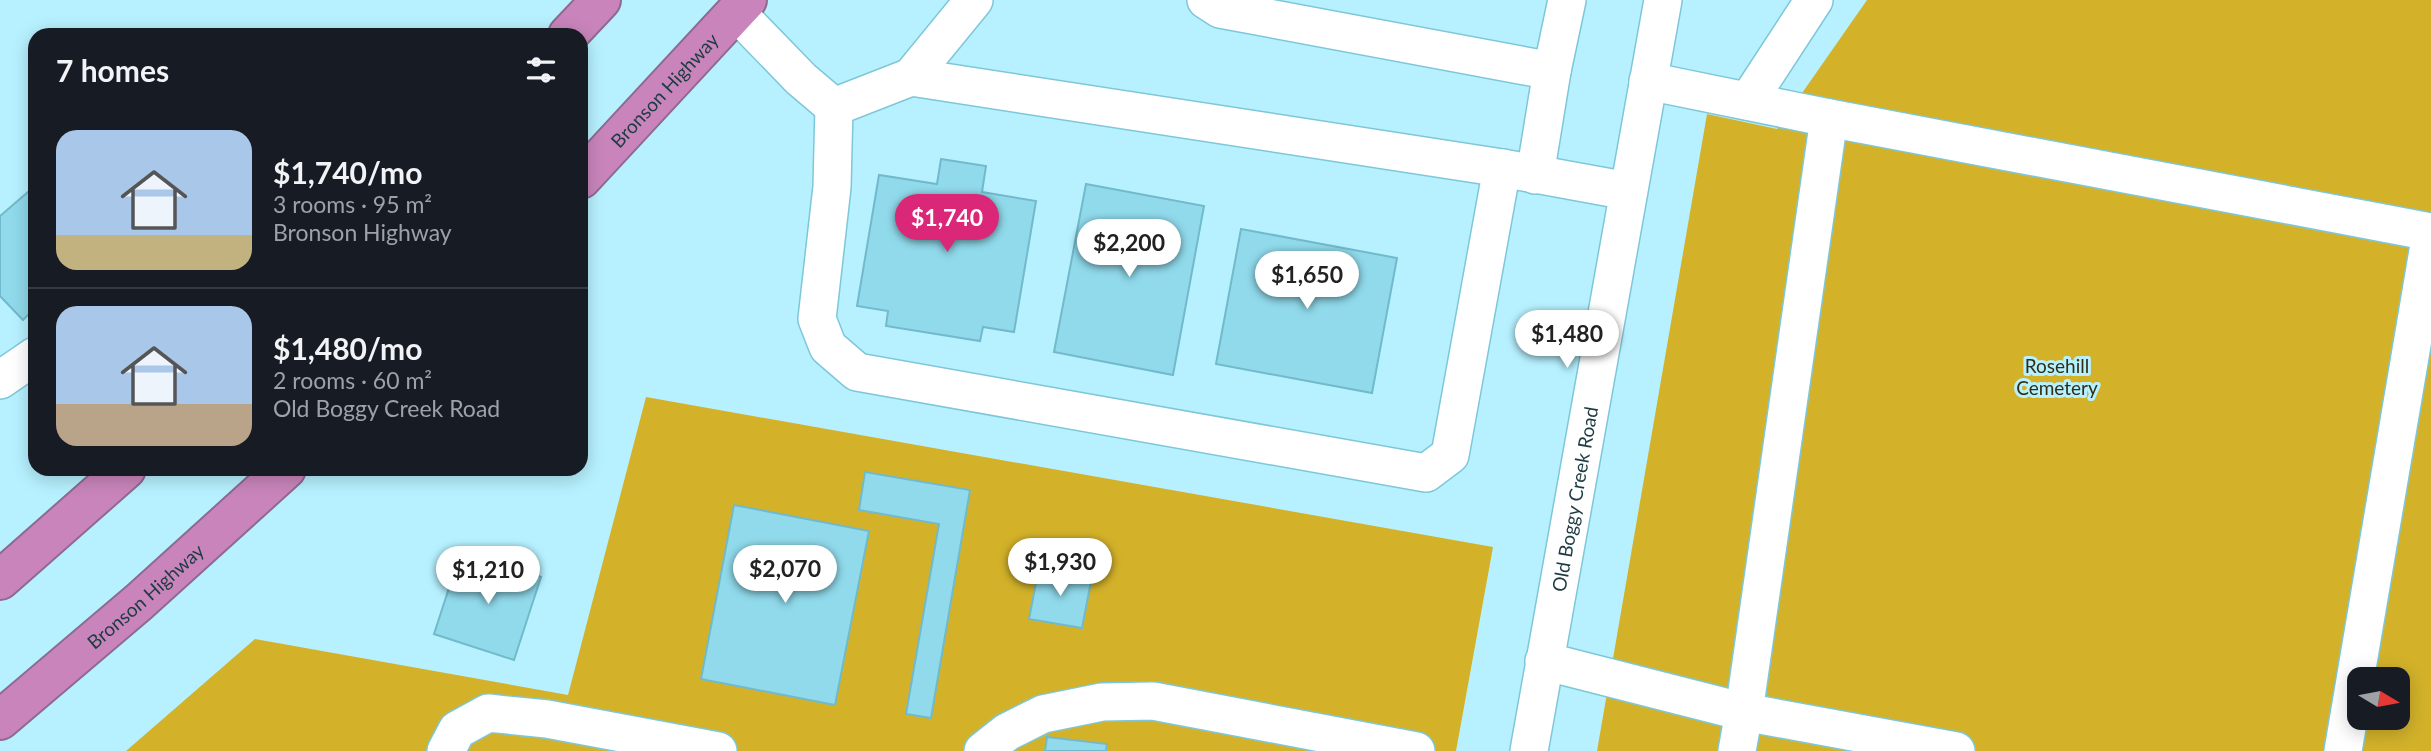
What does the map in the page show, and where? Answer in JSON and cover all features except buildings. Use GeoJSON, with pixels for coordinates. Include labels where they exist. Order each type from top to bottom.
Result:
{"type":"FeatureCollection","features":[{"type":"Feature","properties":{"kind":"highway"},"geometry":{"type":"LineString","coordinates":[[575,28],[601,0]]}},
{"type":"Feature","properties":{"kind":"highway","name":"Bronson Highway"},"geometry":{"type":"LineString","coordinates":[[588,171],[739,4]]}},
{"type":"Feature","properties":{"kind":"highway"},"geometry":{"type":"LineString","coordinates":[[0,580],[119,476]]}},
{"type":"Feature","properties":{"kind":"highway","name":"Bronson Highway"},"geometry":{"type":"LineString","coordinates":[[0,720],[139,602],[278,476]]}},
{"type":"Feature","properties":{"kind":"street"},"geometry":{"type":"LineString","coordinates":[[834,107],[911,77],[974,0]]}},
{"type":"Feature","properties":{"kind":"street"},"geometry":{"type":"LineString","coordinates":[[1206,0],[1220,9],[1552,71]]}},
{"type":"Feature","properties":{"kind":"street"},"geometry":{"type":"LineString","coordinates":[[834,107],[832,187],[817,319],[828,347],[857,372],[1426,473],[1450,455],[1518,172],[1552,71],[1567,0]]}},
{"type":"Feature","properties":{"kind":"street","name":"Old Boggy Creek Road"},"geometry":{"type":"LineString","coordinates":[[1528,751],[1663,0]]}},
{"type":"Feature","properties":{"kind":"street"},"geometry":{"type":"LineString","coordinates":[[1748,102],[1814,0]]}},
{"type":"Feature","properties":{"kind":"street"},"geometry":{"type":"LineString","coordinates":[[739,4],[801,79],[834,107]]}},
{"type":"Feature","properties":{"kind":"street"},"geometry":{"type":"LineString","coordinates":[[911,77],[1628,191]]}},
{"type":"Feature","properties":{"kind":"street"},"geometry":{"type":"LineString","coordinates":[[1648,81],[2431,233],[2343,751]]}},
{"type":"Feature","properties":{"kind":"street"},"geometry":{"type":"LineString","coordinates":[[1737,751],[1829,118]]}},
{"type":"Feature","properties":{"kind":"street"},"geometry":{"type":"LineString","coordinates":[[0,380],[28,361]]}},
{"type":"Feature","properties":{"kind":"street"},"geometry":{"type":"LineString","coordinates":[[1544,661],[1744,712],[1956,751]]}},
{"type":"Feature","properties":{"kind":"street"},"geometry":{"type":"LineString","coordinates":[[983,751],[1007,732],[1043,714],[1102,702],[1153,701],[1416,751]]}},
{"type":"Feature","properties":{"kind":"street"},"geometry":{"type":"LineString","coordinates":[[446,751],[457,730],[488,713],[547,719],[718,751]]}},
{"type":"Feature","properties":{"kind":"green space","name":"Rosehill Cemetery"},"geometry":{"type":"Polygon","coordinates":[[[1867,0],[2431,0],[2431,751],[1597,751],[1707,114],[1777,129],[1867,0]]]}},
{"type":"Feature","properties":{"kind":"green space"},"geometry":{"type":"Polygon","coordinates":[[[646,397],[1493,547],[1456,751],[126,751],[255,639],[568,695],[646,397]]]}}]}
